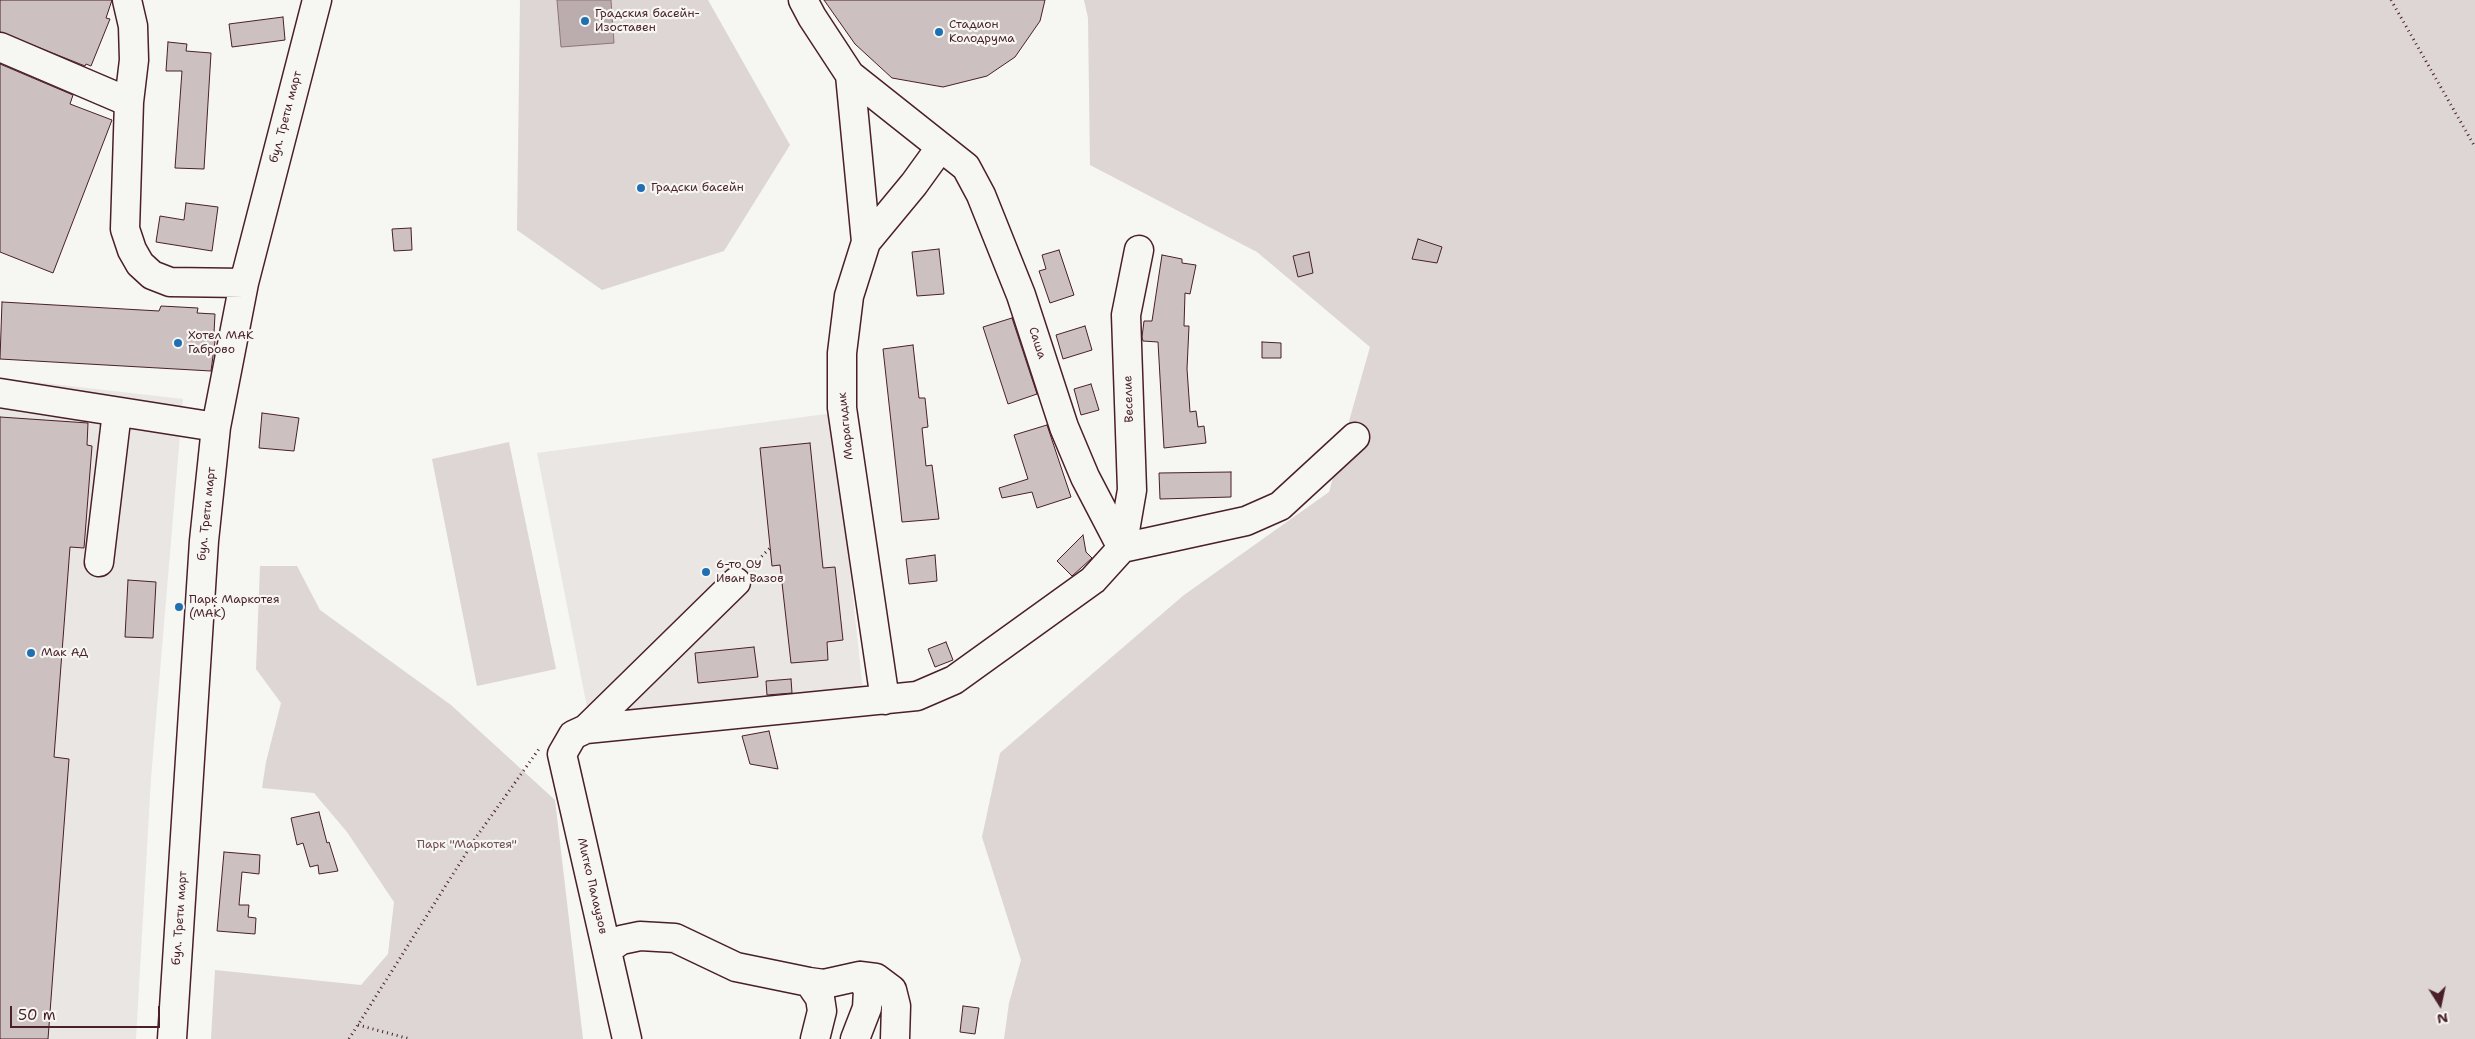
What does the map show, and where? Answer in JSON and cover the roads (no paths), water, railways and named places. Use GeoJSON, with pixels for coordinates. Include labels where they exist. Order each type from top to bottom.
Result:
{"type":"FeatureCollection","features":[{"type":"Feature","properties":{"kind":"street"},"geometry":{"type":"LineString","coordinates":[[127,0],[133,26],[134,60],[129,102],[125,229],[132,250],[140,264],[152,275],[170,282],[244,283]]}},
{"type":"Feature","properties":{"kind":"street","name":"бул. Трети март"},"geometry":{"type":"LineString","coordinates":[[172,1039],[204,541],[216,427],[244,283],[317,0]]}},
{"type":"Feature","properties":{"kind":"street"},"geometry":{"type":"LineString","coordinates":[[803,0],[850,75],[866,242]]}},
{"type":"Feature","properties":{"kind":"street"},"geometry":{"type":"LineString","coordinates":[[0,47],[129,102]]}},
{"type":"Feature","properties":{"kind":"street","name":"Саша"},"geometry":{"type":"LineString","coordinates":[[850,75],[966,167],[981,195],[1021,295],[1064,427],[1085,477],[1122,548]]}},
{"type":"Feature","properties":{"kind":"street","name":"Марагидик"},"geometry":{"type":"LineString","coordinates":[[885,700],[842,408],[842,353],[849,296],[866,242],[914,184],[940,148]]}},
{"type":"Feature","properties":{"kind":"street","name":"Веселие"},"geometry":{"type":"LineString","coordinates":[[1122,548],[1132,490],[1126,315],[1139,250]]}},
{"type":"Feature","properties":{"kind":"street"},"geometry":{"type":"LineString","coordinates":[[0,392],[216,427]]}},
{"type":"Feature","properties":{"kind":"street"},"geometry":{"type":"LineString","coordinates":[[99,562],[117,412]]}},
{"type":"Feature","properties":{"kind":"street"},"geometry":{"type":"LineString","coordinates":[[579,732],[917,696],[954,680],[1093,580],[1122,548],[1246,522],[1280,506],[1355,437]]}},
{"type":"Feature","properties":{"kind":"street"},"geometry":{"type":"LineString","coordinates":[[579,732],[736,582]]}},
{"type":"Feature","properties":{"kind":"street","name":"Митко Палаузов"},"geometry":{"type":"LineString","coordinates":[[579,732],[562,754],[627,1039]]}},
{"type":"Feature","properties":{"kind":"street"},"geometry":{"type":"LineString","coordinates":[[607,950],[621,940],[640,936],[675,938],[736,967],[809,982],[824,984],[860,976],[876,978],[892,990],[896,1006],[895,1039]]}},
{"type":"Feature","properties":{"kind":"street"},"geometry":{"type":"LineString","coordinates":[[855,1039],[867,1008],[868,990],[860,976]]}},
{"type":"Feature","properties":{"kind":"street"},"geometry":{"type":"LineString","coordinates":[[809,982],[820,998],[822,1011],[816,1039]]}},
{"type":"Feature","properties":{"kind":"place","name":"Градския басейн- Изоставен"},"geometry":{"type":"Point","coordinates":[585,21]}},
{"type":"Feature","properties":{"kind":"place","name":"Стадион Колодрума"},"geometry":{"type":"Point","coordinates":[939,32]}},
{"type":"Feature","properties":{"kind":"place","name":"Градски басейн"},"geometry":{"type":"Point","coordinates":[641,188]}},
{"type":"Feature","properties":{"kind":"place","name":"Хотел МАК Габрово"},"geometry":{"type":"Point","coordinates":[178,343]}},
{"type":"Feature","properties":{"kind":"place","name":"6-то ОУ Иван Вазов"},"geometry":{"type":"Point","coordinates":[706,572]}},
{"type":"Feature","properties":{"kind":"place","name":"Парк Маркотея (МАК)"},"geometry":{"type":"Point","coordinates":[179,607]}},
{"type":"Feature","properties":{"kind":"place","name":"Мак АД"},"geometry":{"type":"Point","coordinates":[31,653]}},
{"type":"Feature","properties":{"kind":"park label","name":"Парк \"Маркотея\""},"geometry":{"type":"Point","coordinates":[467,845]}}]}
